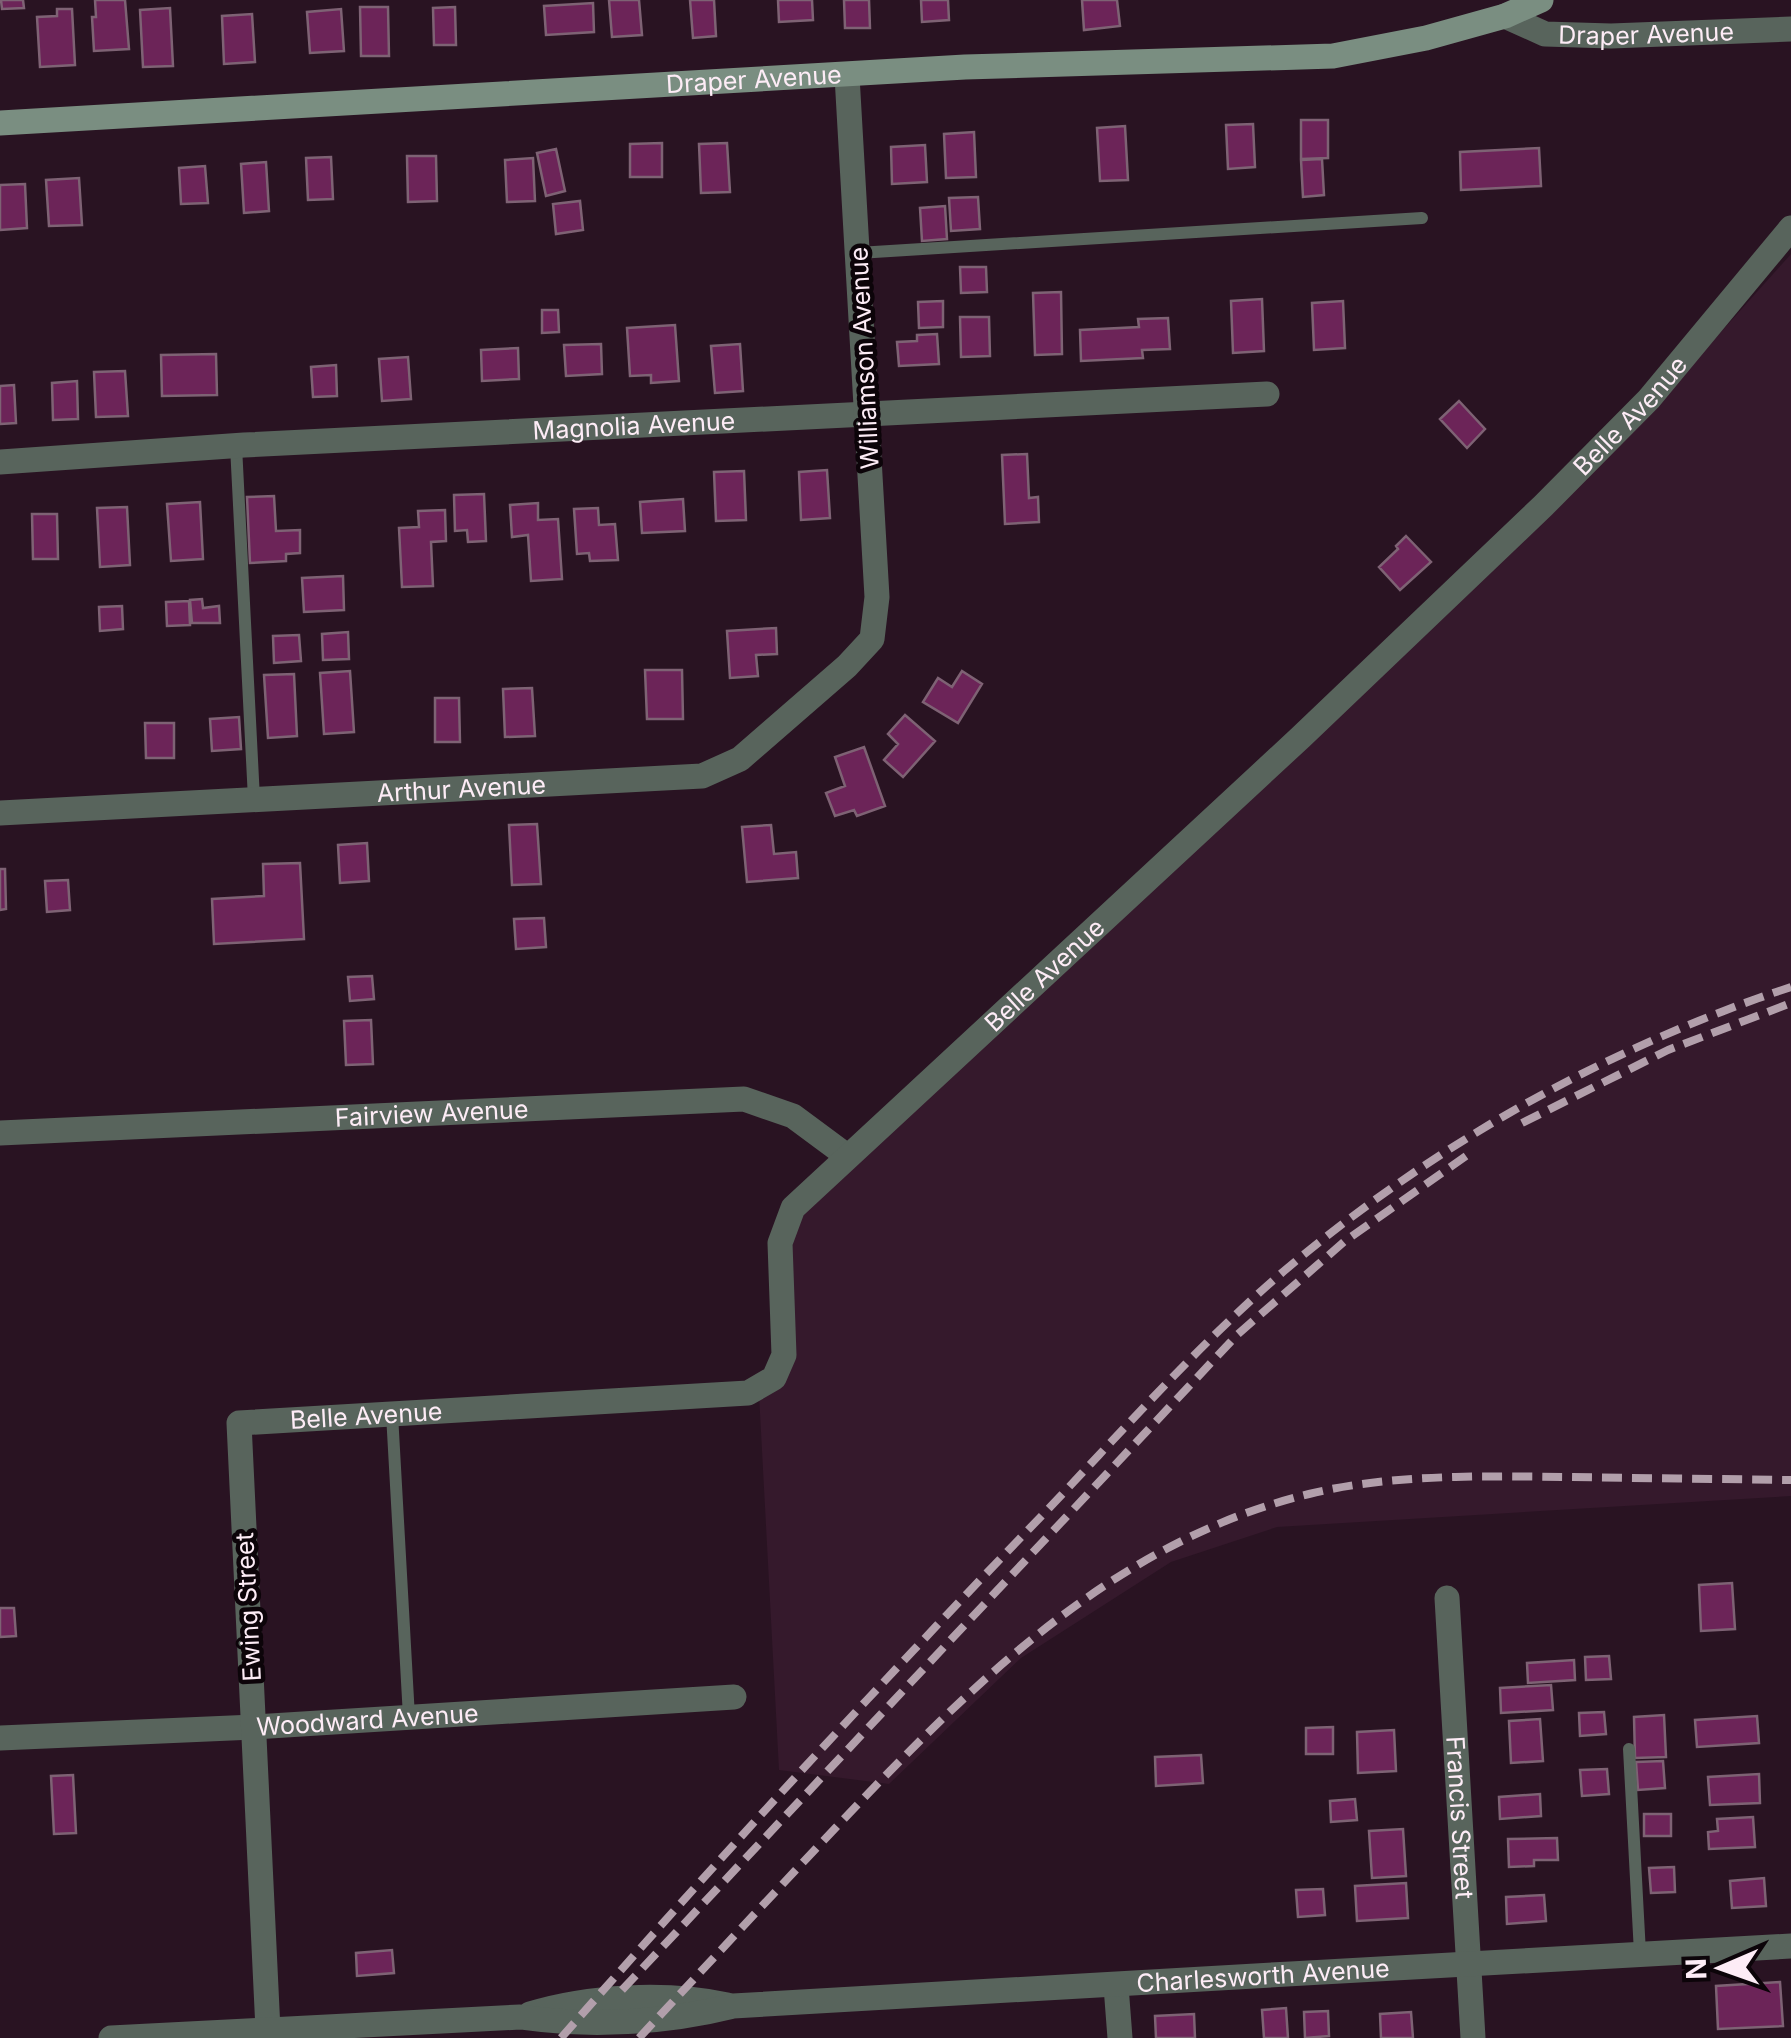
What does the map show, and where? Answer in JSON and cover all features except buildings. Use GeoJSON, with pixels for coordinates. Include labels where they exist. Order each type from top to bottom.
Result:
{"type":"FeatureCollection","features":[{"type":"Feature","properties":{"kind":"street","name":"Draper Avenue"},"geometry":{"type":"LineString","coordinates":[[0,123],[964,68],[1333,56],[1426,38],[1506,16],[1541,0]]}},
{"type":"Feature","properties":{"kind":"street","name":"Draper Avenue"},"geometry":{"type":"LineString","coordinates":[[1506,16],[1545,34],[1611,36],[1791,29]]}},
{"type":"Feature","properties":{"kind":"street","name":"Williamson Avenue"},"geometry":{"type":"LineString","coordinates":[[847,76],[869,416],[877,597],[872,639]]}},
{"type":"Feature","properties":{"kind":"street","name":"Belle Avenue"},"geometry":{"type":"LineString","coordinates":[[239,1424],[748,1393],[774,1378],[784,1354],[780,1242],[793,1208],[1301,737],[1543,506],[1650,399],[1791,228]]}},
{"type":"Feature","properties":{"kind":"street","name":"Magnolia Avenue"},"geometry":{"type":"LineString","coordinates":[[0,462],[236,446],[1267,394]]}},
{"type":"Feature","properties":{"kind":"street","name":"Arthur Avenue"},"geometry":{"type":"LineString","coordinates":[[0,812],[702,776],[740,759],[847,666],[872,639]]}},
{"type":"Feature","properties":{"kind":"street","name":"Fairview Avenue"},"geometry":{"type":"LineString","coordinates":[[0,1132],[744,1099],[793,1116],[847,1156]]}},
{"type":"Feature","properties":{"kind":"street","name":"Ewing Street"},"geometry":{"type":"LineString","coordinates":[[239,1424],[268,2030]]}},
{"type":"Feature","properties":{"kind":"street","name":"Francis Street"},"geometry":{"type":"LineString","coordinates":[[1448,1598],[1473,2038]]}},
{"type":"Feature","properties":{"kind":"street","name":"Woodward Avenue"},"geometry":{"type":"LineString","coordinates":[[0,1738],[734,1698]]}},
{"type":"Feature","properties":{"kind":"street","name":"Charlesworth Avenue"},"geometry":{"type":"LineString","coordinates":[[111,2038],[520,2017],[564,2004],[690,1997],[734,2006],[1791,1946]]}},
{"type":"Feature","properties":{"kind":"street"},"geometry":{"type":"LineString","coordinates":[[1116,1986],[1120,2038]]}},
{"type":"Feature","properties":{"kind":"lane"},"geometry":{"type":"LineString","coordinates":[[858,253],[1422,218]]}},
{"type":"Feature","properties":{"kind":"lane"},"geometry":{"type":"LineString","coordinates":[[236,446],[254,799]]}},
{"type":"Feature","properties":{"kind":"lane"},"geometry":{"type":"LineString","coordinates":[[392,1414],[409,1717]]}},
{"type":"Feature","properties":{"kind":"lane"},"geometry":{"type":"LineString","coordinates":[[1628,1749],[1640,1953]]}},
{"type":"Feature","properties":{"kind":"shaded area"},"geometry":{"type":"Polygon","coordinates":[[[1791,254],[1791,1496],[1277,1527],[1171,1562],[1021,1658],[889,1784],[779,1770],[759,1394],[777,1383],[786,1241],[799,1211],[1650,411],[1791,254]]]}},
{"type":"Feature","properties":{"kind":"railway"},"geometry":{"type":"LineString","coordinates":[[561,2038],[910,1654],[1185,1364],[1284,1271],[1400,1182],[1524,1105],[1655,1039],[1791,987]]}},
{"type":"Feature","properties":{"kind":"railway"},"geometry":{"type":"LineString","coordinates":[[1522,1123],[1668,1050],[1791,1003]]}},
{"type":"Feature","properties":{"kind":"railway"},"geometry":{"type":"LineString","coordinates":[[622,1990],[1238,1334],[1345,1241],[1466,1156]]}},
{"type":"Feature","properties":{"kind":"railway"},"geometry":{"type":"LineString","coordinates":[[639,2038],[942,1719],[1052,1624],[1110,1582],[1173,1546],[1239,1516],[1309,1494],[1371,1483],[1501,1476],[1791,1480]]}}]}
